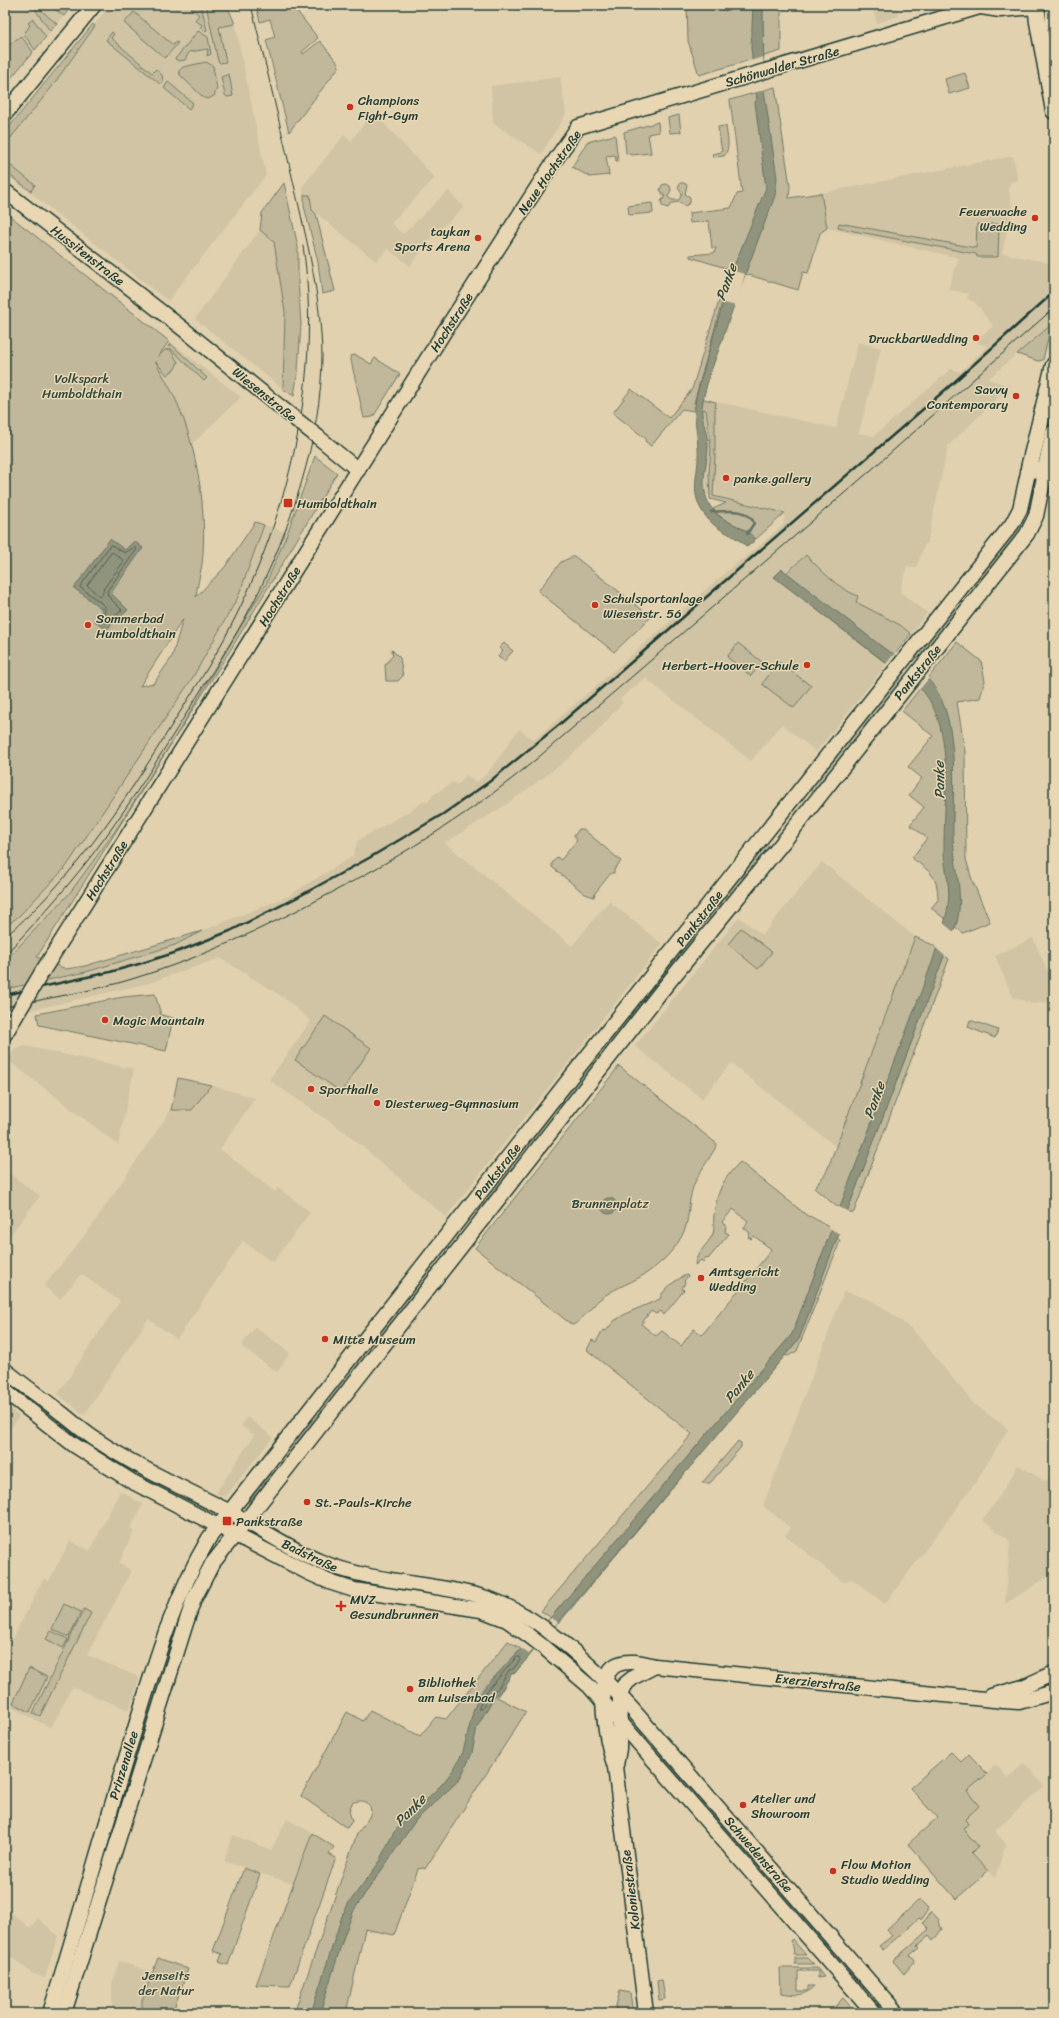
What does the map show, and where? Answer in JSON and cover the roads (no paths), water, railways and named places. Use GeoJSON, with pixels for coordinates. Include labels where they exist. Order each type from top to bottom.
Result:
{"type":"FeatureCollection","features":[{"type":"Feature","properties":{"kind":"main road"},"geometry":{"type":"LineString","coordinates":[[5,114],[94,5]]}},
{"type":"Feature","properties":{"kind":"main road","name":"Schönwalder Straße"},"geometry":{"type":"LineString","coordinates":[[584,125],[983,6],[1000,10],[1039,6]]}},
{"type":"Feature","properties":{"kind":"main road"},"geometry":{"type":"LineString","coordinates":[[1039,6],[1054,111]]}},
{"type":"Feature","properties":{"kind":"main road"},"geometry":{"type":"LineString","coordinates":[[1054,8],[1054,25]]}},
{"type":"Feature","properties":{"kind":"main road","name":"Neue Hochstraße"},"geometry":{"type":"LineString","coordinates":[[516,220],[578,127],[584,125]]}},
{"type":"Feature","properties":{"kind":"main road","name":"Hussitenstraße"},"geometry":{"type":"LineString","coordinates":[[5,191],[171,319]]}},
{"type":"Feature","properties":{"kind":"main road","name":"Hochstraße"},"geometry":{"type":"LineString","coordinates":[[9,1027],[42,972],[516,220]]}},
{"type":"Feature","properties":{"kind":"main road","name":"Wiesenstraße"},"geometry":{"type":"LineString","coordinates":[[171,319],[358,470]]}},
{"type":"Feature","properties":{"kind":"main road"},"geometry":{"type":"LineString","coordinates":[[1054,365],[1052,381],[1030,461],[1050,465],[1054,433]]}},
{"type":"Feature","properties":{"kind":"main road","name":"Pankstraße"},"geometry":{"type":"LineString","coordinates":[[218,1527],[555,1098],[907,658],[1016,519],[1030,461]]}},
{"type":"Feature","properties":{"kind":"main road","name":"Pankstraße"},"geometry":{"type":"LineString","coordinates":[[233,1535],[659,994],[781,845],[815,800],[1027,534],[1036,516],[1050,465]]}},
{"type":"Feature","properties":{"kind":"main road"},"geometry":{"type":"LineString","coordinates":[[1022,499],[1039,502]]}},
{"type":"Feature","properties":{"kind":"main road"},"geometry":{"type":"LineString","coordinates":[[960,590],[974,601]]}},
{"type":"Feature","properties":{"kind":"main road"},"geometry":{"type":"LineString","coordinates":[[801,789],[815,800]]}},
{"type":"Feature","properties":{"kind":"main road"},"geometry":{"type":"LineString","coordinates":[[784,811],[798,822]]}},
{"type":"Feature","properties":{"kind":"main road"},"geometry":{"type":"LineString","coordinates":[[767,833],[781,845]]}},
{"type":"Feature","properties":{"kind":"main road","name":"Badstraße"},"geometry":{"type":"LineString","coordinates":[[5,1370],[97,1440],[140,1467],[230,1512],[294,1549],[338,1569],[359,1575],[476,1595],[505,1606],[532,1629]]}},
{"type":"Feature","properties":{"kind":"main road","name":"Badstraße"},"geometry":{"type":"LineString","coordinates":[[5,1390],[90,1456],[131,1482],[233,1535],[332,1583],[380,1594],[481,1610],[532,1629]]}},
{"type":"Feature","properties":{"kind":"main road","name":"Prinzenallee"},"geometry":{"type":"LineString","coordinates":[[50,2013],[105,1822],[169,1621],[198,1556],[218,1527]]}},
{"type":"Feature","properties":{"kind":"main road","name":"Prinzenallee"},"geometry":{"type":"LineString","coordinates":[[64,2013],[194,1599],[212,1564],[233,1535]]}},
{"type":"Feature","properties":{"kind":"main road"},"geometry":{"type":"LineString","coordinates":[[532,1629],[551,1634],[593,1667],[620,1696],[624,1685],[630,1679],[655,1666]]}},
{"type":"Feature","properties":{"kind":"main road"},"geometry":{"type":"LineString","coordinates":[[532,1629],[541,1645],[586,1683],[605,1703]]}},
{"type":"Feature","properties":{"kind":"main road","name":"Exerzierstraße"},"geometry":{"type":"LineString","coordinates":[[605,1680],[610,1670],[622,1663],[643,1663],[655,1666],[1019,1702],[1054,1692]]}},
{"type":"Feature","properties":{"kind":"main road","name":"Exerzierstraße"},"geometry":{"type":"LineString","coordinates":[[980,1698],[1023,1687],[1054,1673]]}},
{"type":"Feature","properties":{"kind":"main road","name":"Koloniestraße"},"geometry":{"type":"LineString","coordinates":[[605,1680],[605,1724],[609,1749],[615,1767],[646,2013]]}},
{"type":"Feature","properties":{"kind":"main road","name":"Koloniestraße"},"geometry":{"type":"LineString","coordinates":[[615,1767],[618,1749],[620,1696]]}},
{"type":"Feature","properties":{"kind":"main road","name":"Schwedenstraße"},"geometry":{"type":"LineString","coordinates":[[620,1696],[897,2013]]}},
{"type":"Feature","properties":{"kind":"main road","name":"Schwedenstraße"},"geometry":{"type":"LineString","coordinates":[[605,1703],[874,2013]]}},
{"type":"Feature","properties":{"kind":"water"},"geometry":{"type":"Polygon","coordinates":[[[753,5],[763,5],[764,90],[777,178],[775,196],[714,362],[702,407],[708,444],[704,478],[707,498],[714,512],[750,534],[755,540],[747,547],[738,539],[722,531],[713,524],[701,510],[697,501],[696,484],[698,448],[695,411],[696,397],[732,271],[766,188],[755,102],[757,100],[751,48],[753,5]]]}},
{"type":"Feature","properties":{"kind":"water"},"geometry":{"type":"Polygon","coordinates":[[[110,539],[125,550],[134,541],[143,548],[111,593],[128,610],[106,630],[95,621],[102,609],[74,588],[110,539]]]}},
{"type":"Feature","properties":{"kind":"water"},"geometry":{"type":"Polygon","coordinates":[[[782,569],[885,649],[899,657],[926,678],[933,685],[942,701],[948,718],[953,758],[953,837],[959,890],[959,911],[957,922],[799,1339],[514,1674],[512,1673],[502,1690],[494,1697],[477,1727],[472,1753],[460,1779],[416,1820],[354,1910],[344,1936],[320,2013],[311,2013],[342,1916],[348,1904],[381,1860],[381,1857],[394,1832],[443,1783],[454,1769],[463,1752],[474,1708],[483,1689],[551,1617],[792,1334],[933,960],[946,919],[949,892],[944,853],[946,769],[940,726],[933,707],[923,691],[774,577],[782,569]]]}},
{"type":"Feature","properties":{"kind":"water"},"geometry":{"type":"Polygon","coordinates":[[[609,1198],[615,1200],[617,1206],[615,1212],[609,1214],[603,1212],[601,1206],[603,1200],[609,1198]]]}},
{"type":"Feature","properties":{"kind":"waterway"},"geometry":{"type":"LineString","coordinates":[[711,512],[736,511],[746,514],[754,523],[747,534]]}},
{"type":"Feature","properties":{"kind":"tram line"},"geometry":{"type":"LineString","coordinates":[[5,955],[81,869],[104,839],[147,776],[230,644],[246,617],[267,575],[291,515],[310,451],[321,387],[322,356],[319,312],[304,227],[251,5]]}},
{"type":"Feature","properties":{"kind":"tram line"},"geometry":{"type":"LineString","coordinates":[[5,937],[52,892],[73,868],[112,817],[148,763],[219,648],[255,575],[272,530],[286,484],[297,437],[305,389],[308,341],[308,293],[303,246]]}},
{"type":"Feature","properties":{"kind":"tram line"},"geometry":{"type":"LineString","coordinates":[[5,1007],[116,984],[158,971],[209,952],[282,918],[359,878],[413,847],[465,813],[491,795],[540,756],[870,471],[1054,308]]}},
{"type":"Feature","properties":{"kind":"railway"},"geometry":{"type":"LineString","coordinates":[[5,995],[110,972],[139,964],[174,953],[230,931],[296,898],[369,858],[443,814],[489,782],[560,724],[952,384],[1054,292]]}},
{"type":"Feature","properties":{"kind":"place","name":"Champions Fight-Gym"},"geometry":{"type":"Point","coordinates":[350,107]}},
{"type":"Feature","properties":{"kind":"place","name":"Feuerwache Wedding"},"geometry":{"type":"Point","coordinates":[1035,218]}},
{"type":"Feature","properties":{"kind":"place","name":"taykan Sports Arena"},"geometry":{"type":"Point","coordinates":[478,238]}},
{"type":"Feature","properties":{"kind":"place","name":"DruckbarWedding"},"geometry":{"type":"Point","coordinates":[976,338]}},
{"type":"Feature","properties":{"kind":"place","name":"Savvy Contemporary"},"geometry":{"type":"Point","coordinates":[1016,396]}},
{"type":"Feature","properties":{"kind":"place","name":"panke.gallery"},"geometry":{"type":"Point","coordinates":[726,478]}},
{"type":"Feature","properties":{"kind":"place","name":"Humboldthain"},"geometry":{"type":"Point","coordinates":[288,503]}},
{"type":"Feature","properties":{"kind":"place","name":"Schulsportanlage Wiesenstr. 56"},"geometry":{"type":"Point","coordinates":[595,605]}},
{"type":"Feature","properties":{"kind":"place","name":"Sommerbad Humboldthain"},"geometry":{"type":"Point","coordinates":[88,625]}},
{"type":"Feature","properties":{"kind":"place","name":"Herbert-Hoover-Schule"},"geometry":{"type":"Point","coordinates":[807,665]}},
{"type":"Feature","properties":{"kind":"place","name":"Magic Mountain"},"geometry":{"type":"Point","coordinates":[105,1020]}},
{"type":"Feature","properties":{"kind":"place","name":"Sporthalle"},"geometry":{"type":"Point","coordinates":[311,1089]}},
{"type":"Feature","properties":{"kind":"place","name":"Diesterweg-Gymnasium"},"geometry":{"type":"Point","coordinates":[377,1103]}},
{"type":"Feature","properties":{"kind":"place","name":"Amtsgericht Wedding"},"geometry":{"type":"Point","coordinates":[701,1278]}},
{"type":"Feature","properties":{"kind":"place","name":"Mitte Museum"},"geometry":{"type":"Point","coordinates":[325,1339]}},
{"type":"Feature","properties":{"kind":"place","name":"St.-Pauls-Kirche"},"geometry":{"type":"Point","coordinates":[307,1502]}},
{"type":"Feature","properties":{"kind":"place","name":"Pankstraße"},"geometry":{"type":"Point","coordinates":[227,1521]}},
{"type":"Feature","properties":{"kind":"place","name":"MVZ Gesundbrunnen"},"geometry":{"type":"Point","coordinates":[341,1606]}},
{"type":"Feature","properties":{"kind":"place","name":"Bibliothek am Luisenbad"},"geometry":{"type":"Point","coordinates":[410,1689]}},
{"type":"Feature","properties":{"kind":"place","name":"Atelier und Showroom"},"geometry":{"type":"Point","coordinates":[743,1805]}},
{"type":"Feature","properties":{"kind":"place","name":"Flow Motion Studio Wedding"},"geometry":{"type":"Point","coordinates":[833,1871]}},
{"type":"Feature","properties":{"kind":"water label","name":"Panke"},"geometry":{"type":"Point","coordinates":[726,282]}},
{"type":"Feature","properties":{"kind":"water label","name":"Panke"},"geometry":{"type":"Point","coordinates":[939,780]}},
{"type":"Feature","properties":{"kind":"water label","name":"Panke"},"geometry":{"type":"Point","coordinates":[874,1100]}},
{"type":"Feature","properties":{"kind":"water label","name":"Panke"},"geometry":{"type":"Point","coordinates":[739,1386]}},
{"type":"Feature","properties":{"kind":"water label","name":"Panke"},"geometry":{"type":"Point","coordinates":[410,1810]}},
{"type":"Feature","properties":{"kind":"park label","name":"Volkspark Humboldthain"},"geometry":{"type":"Point","coordinates":[82,386]}},
{"type":"Feature","properties":{"kind":"park label","name":"Brunnenplatz"},"geometry":{"type":"Point","coordinates":[610,1203]}},
{"type":"Feature","properties":{"kind":"park label","name":"Jenseits der Natur"},"geometry":{"type":"Point","coordinates":[166,1982]}}]}
